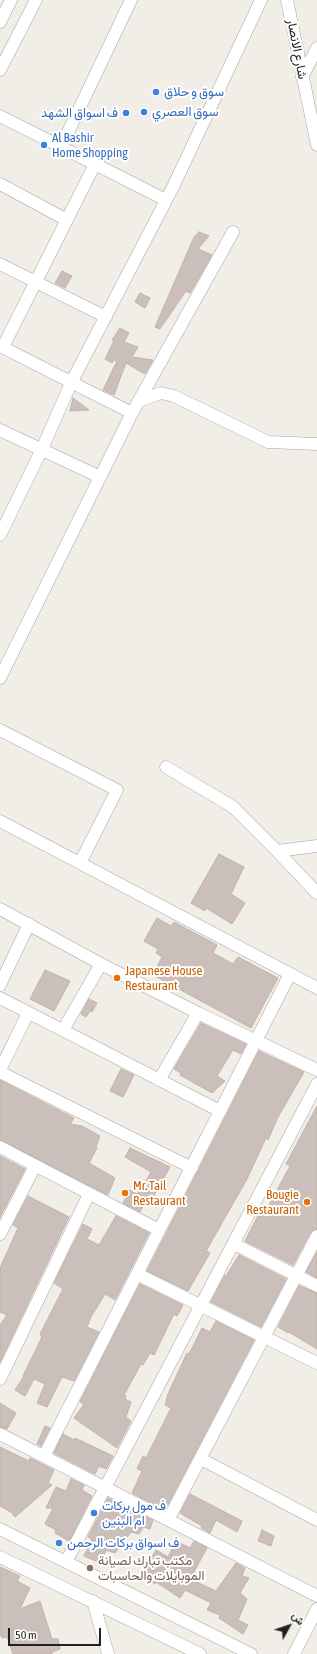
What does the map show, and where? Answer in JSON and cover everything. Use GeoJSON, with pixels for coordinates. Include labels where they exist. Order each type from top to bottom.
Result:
{"type":"FeatureCollection","features":[{"type":"Feature","properties":{"kind":"street"},"geometry":{"type":"LineString","coordinates":[[0,22],[11,0]]}},
{"type":"Feature","properties":{"kind":"street"},"geometry":{"type":"LineString","coordinates":[[0,70],[5,45],[36,0]]}},
{"type":"Feature","properties":{"kind":"street"},"geometry":{"type":"LineString","coordinates":[[61,147],[131,0]]}},
{"type":"Feature","properties":{"kind":"street"},"geometry":{"type":"LineString","coordinates":[[0,535],[42,449],[71,383],[166,200],[261,0]]}},
{"type":"Feature","properties":{"kind":"street","name":"شارع الانصار"},"geometry":{"type":"LineString","coordinates":[[287,0],[302,77],[313,114],[317,145]]}},
{"type":"Feature","properties":{"kind":"street"},"geometry":{"type":"LineString","coordinates":[[302,77],[317,48]]}},
{"type":"Feature","properties":{"kind":"street"},"geometry":{"type":"LineString","coordinates":[[0,116],[166,200]]}},
{"type":"Feature","properties":{"kind":"street"},"geometry":{"type":"LineString","coordinates":[[95,164],[36,283],[1,346],[132,413]]}},
{"type":"Feature","properties":{"kind":"street"},"geometry":{"type":"LineString","coordinates":[[0,184],[67,220]]}},
{"type":"Feature","properties":{"kind":"street"},"geometry":{"type":"LineString","coordinates":[[0,678],[132,413],[233,232]]}},
{"type":"Feature","properties":{"kind":"street"},"geometry":{"type":"LineString","coordinates":[[0,264],[106,317]]}},
{"type":"Feature","properties":{"kind":"street"},"geometry":{"type":"LineString","coordinates":[[139,401],[161,393],[174,396],[268,442],[317,444]]}},
{"type":"Feature","properties":{"kind":"street"},"geometry":{"type":"LineString","coordinates":[[0,430],[100,477]]}},
{"type":"Feature","properties":{"kind":"street"},"geometry":{"type":"LineString","coordinates":[[0,730],[117,790],[80,863]]}},
{"type":"Feature","properties":{"kind":"street"},"geometry":{"type":"LineString","coordinates":[[166,767],[233,807],[317,893]]}},
{"type":"Feature","properties":{"kind":"street"},"geometry":{"type":"LineString","coordinates":[[0,821],[317,988]]}},
{"type":"Feature","properties":{"kind":"street"},"geometry":{"type":"LineString","coordinates":[[277,851],[317,846]]}},
{"type":"Feature","properties":{"kind":"street"},"geometry":{"type":"LineString","coordinates":[[0,909],[101,964],[198,1013],[317,1070]]}},
{"type":"Feature","properties":{"kind":"street"},"geometry":{"type":"LineString","coordinates":[[0,985],[29,924]]}},
{"type":"Feature","properties":{"kind":"street"},"geometry":{"type":"LineString","coordinates":[[63,1030],[101,964]]}},
{"type":"Feature","properties":{"kind":"street"},"geometry":{"type":"LineString","coordinates":[[44,1456],[290,974]]}},
{"type":"Feature","properties":{"kind":"street"},"geometry":{"type":"LineString","coordinates":[[0,998],[220,1111]]}},
{"type":"Feature","properties":{"kind":"street"},"geometry":{"type":"LineString","coordinates":[[28,1013],[0,1071],[192,1168]]}},
{"type":"Feature","properties":{"kind":"street"},"geometry":{"type":"LineString","coordinates":[[159,1080],[198,1013]]}},
{"type":"Feature","properties":{"kind":"street"},"geometry":{"type":"LineString","coordinates":[[66,1562],[317,1084]]}},
{"type":"Feature","properties":{"kind":"street"},"geometry":{"type":"LineString","coordinates":[[0,1147],[159,1230]]}},
{"type":"Feature","properties":{"kind":"street"},"geometry":{"type":"LineString","coordinates":[[0,1234],[35,1166]]}},
{"type":"Feature","properties":{"kind":"street"},"geometry":{"type":"LineString","coordinates":[[0,1379],[89,1194]]}},
{"type":"Feature","properties":{"kind":"street"},"geometry":{"type":"LineString","coordinates":[[168,1520],[317,1236]]}},
{"type":"Feature","properties":{"kind":"street"},"geometry":{"type":"LineString","coordinates":[[234,1244],[317,1286]]}},
{"type":"Feature","properties":{"kind":"street"},"geometry":{"type":"LineString","coordinates":[[137,1274],[317,1363]]}},
{"type":"Feature","properties":{"kind":"street"},"geometry":{"type":"LineString","coordinates":[[0,1434],[317,1596]]}},
{"type":"Feature","properties":{"kind":"street"},"geometry":{"type":"LineString","coordinates":[[201,1459],[317,1520]]}},
{"type":"Feature","properties":{"kind":"street"},"geometry":{"type":"LineString","coordinates":[[0,1529],[250,1654]]}},
{"type":"Feature","properties":{"kind":"street"},"geometry":{"type":"LineString","coordinates":[[0,1557],[200,1654]]}},
{"type":"Feature","properties":{"kind":"street"},"geometry":{"type":"LineString","coordinates":[[93,1601],[108,1654]]}},
{"type":"Feature","properties":{"kind":"street"},"geometry":{"type":"LineString","coordinates":[[294,1654],[317,1609]]}},
{"type":"Feature","properties":{"kind":"building"},"geometry":{"type":"Polygon","coordinates":[[[199,232],[209,236],[198,249],[212,255],[190,293],[186,291],[160,329],[155,327],[194,237],[199,232]]]}},
{"type":"Feature","properties":{"kind":"building"},"geometry":{"type":"Polygon","coordinates":[[[62,271],[72,276],[65,288],[55,283],[62,271]]]}},
{"type":"Feature","properties":{"kind":"building"},"geometry":{"type":"Polygon","coordinates":[[[140,293],[150,298],[145,308],[135,302],[140,293]]]}},
{"type":"Feature","properties":{"kind":"building"},"geometry":{"type":"Polygon","coordinates":[[[120,328],[129,333],[124,342],[138,347],[132,357],[153,360],[145,374],[126,363],[114,395],[103,390],[117,361],[114,360],[112,363],[105,359],[114,341],[112,340],[120,328]]]}},
{"type":"Feature","properties":{"kind":"building"},"geometry":{"type":"Polygon","coordinates":[[[73,398],[89,410],[70,411],[73,398]]]}},
{"type":"Feature","properties":{"kind":"building"},"geometry":{"type":"Polygon","coordinates":[[[219,854],[244,867],[231,894],[245,903],[232,924],[206,908],[205,911],[191,903],[219,854]]]}},
{"type":"Feature","properties":{"kind":"building"},"geometry":{"type":"Polygon","coordinates":[[[157,918],[171,926],[174,922],[217,945],[213,953],[233,964],[238,957],[278,978],[251,1028],[153,975],[162,957],[156,953],[158,949],[144,941],[157,918]]]}},
{"type":"Feature","properties":{"kind":"building"},"geometry":{"type":"Polygon","coordinates":[[[45,970],[70,981],[54,1011],[30,999],[45,970]]]}},
{"type":"Feature","properties":{"kind":"building"},"geometry":{"type":"Polygon","coordinates":[[[89,999],[97,1003],[92,1012],[90,1011],[86,1017],[81,1014],[89,999]]]}},
{"type":"Feature","properties":{"kind":"building"},"geometry":{"type":"Polygon","coordinates":[[[201,1023],[246,1044],[241,1054],[233,1050],[217,1076],[225,1081],[212,1093],[180,1075],[181,1073],[174,1069],[201,1023]]]}},
{"type":"Feature","properties":{"kind":"building"},"geometry":{"type":"Polygon","coordinates":[[[259,1051],[304,1072],[278,1117],[268,1140],[266,1138],[247,1179],[206,1251],[210,1253],[188,1291],[147,1271],[259,1051]]]}},
{"type":"Feature","properties":{"kind":"building"},"geometry":{"type":"Polygon","coordinates":[[[121,1069],[134,1075],[123,1097],[110,1091],[121,1069]]]}},
{"type":"Feature","properties":{"kind":"building"},"geometry":{"type":"Polygon","coordinates":[[[0,1080],[74,1118],[70,1124],[82,1126],[100,1136],[96,1147],[97,1148],[89,1163],[115,1178],[108,1195],[0,1140],[0,1080]]]}},
{"type":"Feature","properties":{"kind":"building"},"geometry":{"type":"Polygon","coordinates":[[[317,1106],[317,1229],[310,1233],[293,1265],[245,1241],[263,1206],[267,1209],[290,1166],[286,1164],[317,1106]]]}},
{"type":"Feature","properties":{"kind":"building"},"geometry":{"type":"Polygon","coordinates":[[[130,1148],[170,1167],[151,1201],[147,1198],[140,1212],[123,1203],[130,1190],[137,1194],[139,1190],[140,1191],[151,1172],[125,1157],[130,1148]]]}},
{"type":"Feature","properties":{"kind":"building"},"geometry":{"type":"Polygon","coordinates":[[[0,1156],[25,1169],[0,1217],[0,1156]]]}},
{"type":"Feature","properties":{"kind":"building"},"geometry":{"type":"Polygon","coordinates":[[[28,1196],[69,1217],[0,1362],[0,1325],[7,1315],[0,1312],[0,1268],[18,1228],[13,1225],[28,1196]]]}},
{"type":"Feature","properties":{"kind":"building"},"geometry":{"type":"Polygon","coordinates":[[[116,1216],[149,1233],[115,1300],[105,1294],[91,1317],[87,1327],[99,1332],[74,1381],[62,1377],[47,1407],[37,1403],[45,1384],[34,1379],[25,1396],[15,1390],[24,1376],[42,1337],[40,1334],[63,1289],[54,1283],[83,1224],[92,1229],[87,1239],[99,1245],[116,1216]]]}},
{"type":"Feature","properties":{"kind":"building"},"geometry":{"type":"Polygon","coordinates":[[[317,1252],[317,1278],[306,1272],[317,1252]]]}},
{"type":"Feature","properties":{"kind":"building"},"geometry":{"type":"Polygon","coordinates":[[[239,1255],[286,1279],[261,1327],[211,1302],[225,1275],[226,1276],[239,1255]]]}},
{"type":"Feature","properties":{"kind":"building"},"geometry":{"type":"Polygon","coordinates":[[[140,1284],[183,1305],[177,1316],[174,1314],[154,1355],[150,1353],[143,1365],[141,1364],[124,1395],[126,1396],[125,1399],[131,1402],[126,1417],[131,1421],[117,1448],[74,1418],[84,1404],[80,1402],[140,1284]]]}},
{"type":"Feature","properties":{"kind":"building"},"geometry":{"type":"Polygon","coordinates":[[[299,1286],[317,1293],[317,1349],[278,1327],[299,1286]]]}},
{"type":"Feature","properties":{"kind":"building"},"geometry":{"type":"Polygon","coordinates":[[[216,1321],[254,1340],[165,1510],[132,1493],[142,1471],[137,1469],[143,1456],[146,1458],[171,1408],[165,1405],[168,1394],[187,1353],[189,1354],[202,1328],[210,1332],[216,1321]]]}},
{"type":"Feature","properties":{"kind":"building"},"geometry":{"type":"Polygon","coordinates":[[[0,1403],[16,1413],[7,1429],[0,1427],[0,1403]]]}},
{"type":"Feature","properties":{"kind":"building"},"geometry":{"type":"Polygon","coordinates":[[[45,1426],[50,1428],[41,1446],[37,1444],[45,1426]]]}},
{"type":"Feature","properties":{"kind":"building"},"geometry":{"type":"Polygon","coordinates":[[[63,1434],[113,1456],[106,1469],[99,1466],[95,1474],[54,1453],[63,1434]]]}},
{"type":"Feature","properties":{"kind":"building"},"geometry":{"type":"Polygon","coordinates":[[[0,1447],[29,1461],[30,1458],[54,1470],[48,1483],[52,1485],[15,1517],[11,1512],[0,1506],[0,1447]]]}},
{"type":"Feature","properties":{"kind":"building"},"geometry":{"type":"Polygon","coordinates":[[[71,1479],[84,1485],[82,1490],[92,1496],[69,1541],[55,1533],[56,1530],[45,1524],[53,1508],[46,1508],[56,1487],[66,1491],[71,1479]]]}},
{"type":"Feature","properties":{"kind":"building"},"geometry":{"type":"Polygon","coordinates":[[[190,1494],[242,1521],[237,1532],[216,1520],[210,1533],[201,1528],[202,1526],[180,1513],[190,1494]]]}},
{"type":"Feature","properties":{"kind":"building"},"geometry":{"type":"Polygon","coordinates":[[[108,1498],[153,1520],[150,1529],[143,1527],[139,1534],[131,1532],[115,1553],[106,1550],[100,1563],[84,1556],[92,1539],[88,1537],[108,1498]]]}},
{"type":"Feature","properties":{"kind":"building"},"geometry":{"type":"Polygon","coordinates":[[[262,1530],[274,1536],[271,1546],[258,1541],[262,1530]]]}},
{"type":"Feature","properties":{"kind":"building"},"geometry":{"type":"Polygon","coordinates":[[[176,1541],[190,1548],[194,1541],[207,1548],[190,1579],[216,1591],[236,1563],[245,1568],[242,1576],[249,1578],[240,1593],[247,1599],[238,1620],[248,1625],[243,1634],[219,1618],[220,1615],[207,1610],[211,1603],[185,1590],[180,1598],[156,1582],[155,1584],[141,1576],[156,1550],[168,1557],[176,1541]]]}},
{"type":"Feature","properties":{"kind":"building"},"geometry":{"type":"Polygon","coordinates":[[[0,1567],[20,1576],[17,1581],[30,1588],[20,1609],[40,1601],[52,1639],[58,1639],[60,1649],[52,1652],[52,1654],[13,1654],[7,1637],[2,1638],[0,1633],[0,1567]]]}},
{"type":"Feature","properties":{"kind":"place","name":"سوق و حلاق"},"geometry":{"type":"Point","coordinates":[156,92]}},
{"type":"Feature","properties":{"kind":"place","name":"سوق العصري"},"geometry":{"type":"Point","coordinates":[144,112]}},
{"type":"Feature","properties":{"kind":"place","name":"ف اسواق الشهد"},"geometry":{"type":"Point","coordinates":[126,113]}},
{"type":"Feature","properties":{"kind":"place","name":"Al Bashir Home Shopping"},"geometry":{"type":"Point","coordinates":[44,145]}},
{"type":"Feature","properties":{"kind":"place","name":"Japanese House Restaurant"},"geometry":{"type":"Point","coordinates":[117,978]}},
{"type":"Feature","properties":{"kind":"place","name":"Mr. Tail Restaurant"},"geometry":{"type":"Point","coordinates":[125,1193]}},
{"type":"Feature","properties":{"kind":"place","name":"Bougie Restaurant"},"geometry":{"type":"Point","coordinates":[307,1202]}},
{"type":"Feature","properties":{"kind":"place","name":"ف مول بركات ام البنين"},"geometry":{"type":"Point","coordinates":[94,1513]}},
{"type":"Feature","properties":{"kind":"place","name":"ف اسواق بركات الرحمن"},"geometry":{"type":"Point","coordinates":[59,1543]}},
{"type":"Feature","properties":{"kind":"place","name":"مكتب تبارك لصيانة الموبايلات والحاسبات"},"geometry":{"type":"Point","coordinates":[90,1568]}}]}
